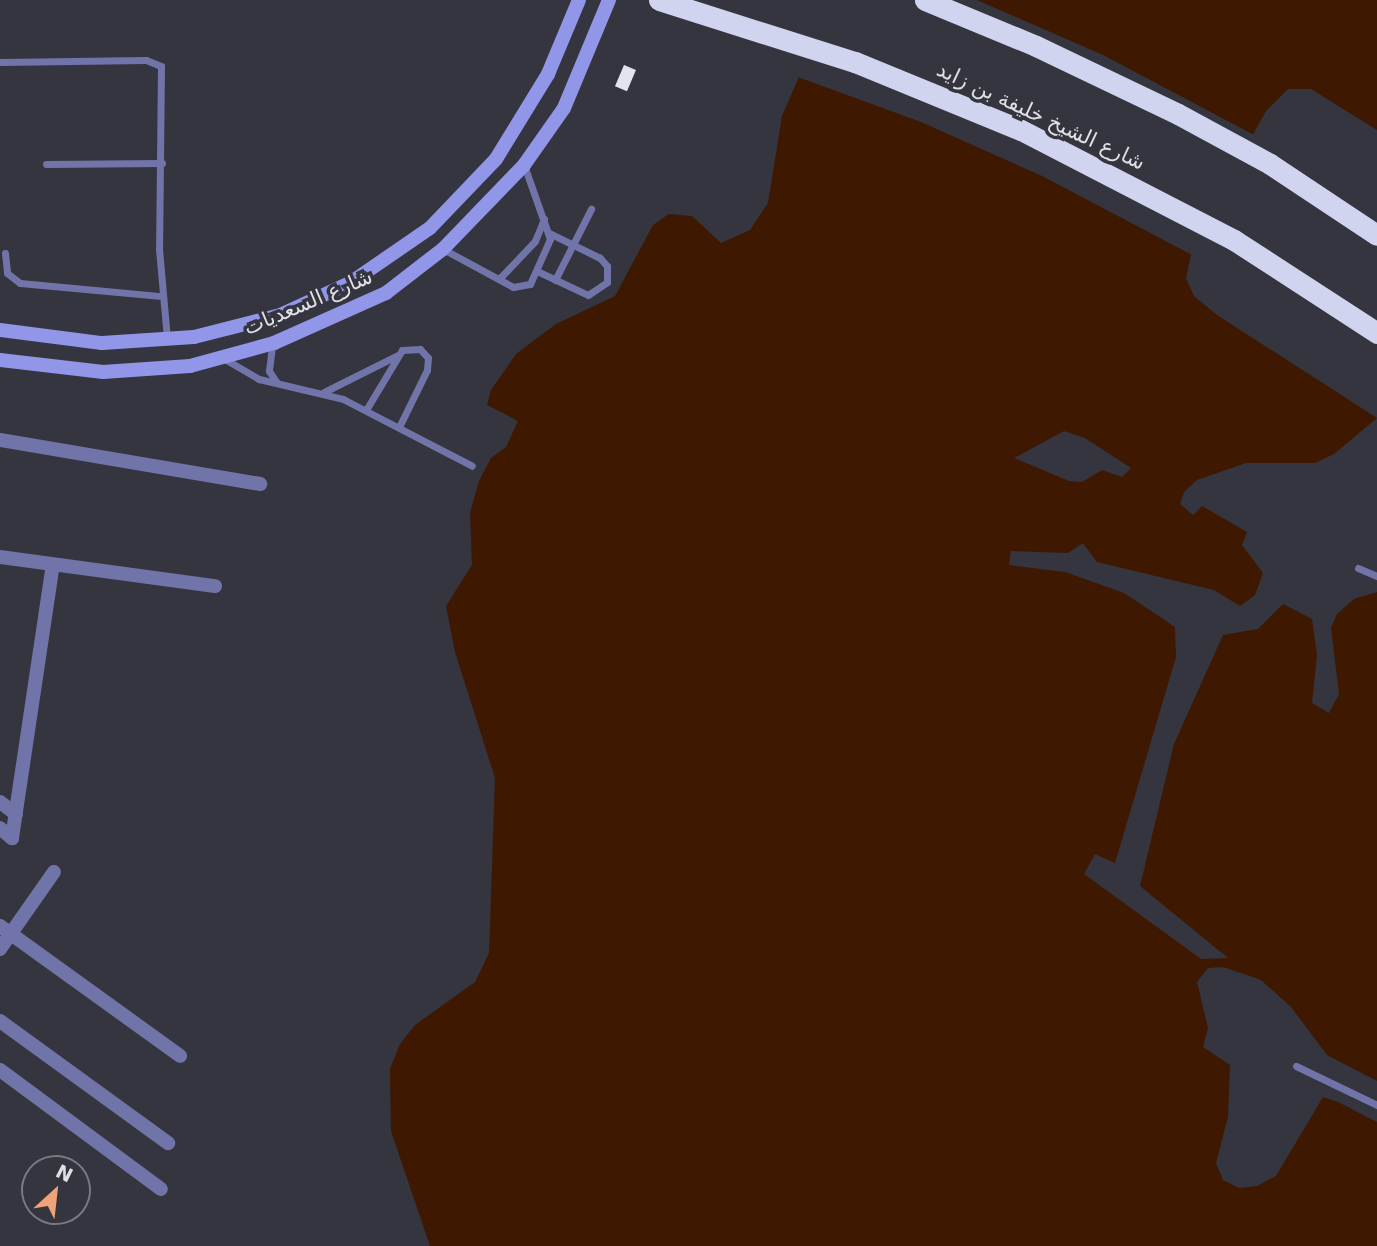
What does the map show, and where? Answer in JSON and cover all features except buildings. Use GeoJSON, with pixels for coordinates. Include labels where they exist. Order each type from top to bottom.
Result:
{"type":"FeatureCollection","features":[{"type":"Feature","properties":{"kind":"highway","name":"شارع الشيخ خليفة بن زايد"},"geometry":{"type":"LineString","coordinates":[[659,0],[799,42],[966,106],[1075,156],[1234,240],[1377,333]]}},
{"type":"Feature","properties":{"kind":"highway"},"geometry":{"type":"LineString","coordinates":[[925,0],[1096,73],[1270,164],[1377,235]]}},
{"type":"Feature","properties":{"kind":"street","name":"شارع السعديات"},"geometry":{"type":"LineString","coordinates":[[0,330],[102,343],[167,340],[223,332],[304,306],[372,271],[430,228],[466,196],[523,119],[558,52],[579,0]]}},
{"type":"Feature","properties":{"kind":"street","name":"شارع السعديات"},"geometry":{"type":"LineString","coordinates":[[0,360],[103,372],[161,370],[223,358],[274,343],[386,293],[443,249],[524,166],[568,100],[609,0]]}},
{"type":"Feature","properties":{"kind":"street"},"geometry":{"type":"LineString","coordinates":[[0,440],[260,484]]}},
{"type":"Feature","properties":{"kind":"street"},"geometry":{"type":"LineString","coordinates":[[0,557],[215,586]]}},
{"type":"Feature","properties":{"kind":"street"},"geometry":{"type":"LineString","coordinates":[[0,828],[12,838],[53,565]]}},
{"type":"Feature","properties":{"kind":"street"},"geometry":{"type":"LineString","coordinates":[[0,802],[16,814]]}},
{"type":"Feature","properties":{"kind":"street"},"geometry":{"type":"LineString","coordinates":[[0,949],[5,930],[54,872]]}},
{"type":"Feature","properties":{"kind":"street"},"geometry":{"type":"LineString","coordinates":[[5,930],[180,1056]]}},
{"type":"Feature","properties":{"kind":"street"},"geometry":{"type":"LineString","coordinates":[[0,1021],[168,1143]]}},
{"type":"Feature","properties":{"kind":"street"},"geometry":{"type":"LineString","coordinates":[[0,1070],[161,1189]]}},
{"type":"Feature","properties":{"kind":"lane"},"geometry":{"type":"LineString","coordinates":[[0,62],[155,62],[161,66],[161,296],[167,340]]}},
{"type":"Feature","properties":{"kind":"lane"},"geometry":{"type":"LineString","coordinates":[[46,164],[162,163]]}},
{"type":"Feature","properties":{"kind":"lane"},"geometry":{"type":"LineString","coordinates":[[443,249],[499,279],[522,288],[537,271],[548,250],[550,233],[524,166]]}},
{"type":"Feature","properties":{"kind":"lane"},"geometry":{"type":"LineString","coordinates":[[555,280],[591,209]]}},
{"type":"Feature","properties":{"kind":"lane"},"geometry":{"type":"LineString","coordinates":[[499,279],[535,241],[544,219]]}},
{"type":"Feature","properties":{"kind":"lane"},"geometry":{"type":"LineString","coordinates":[[537,271],[589,295],[607,282],[604,262],[550,233]]}},
{"type":"Feature","properties":{"kind":"lane"},"geometry":{"type":"LineString","coordinates":[[5,253],[7,273],[20,283],[161,296]]}},
{"type":"Feature","properties":{"kind":"lane"},"geometry":{"type":"LineString","coordinates":[[274,343],[268,362],[278,383]]}},
{"type":"Feature","properties":{"kind":"lane"},"geometry":{"type":"LineString","coordinates":[[324,392],[414,347],[425,353],[428,364],[399,427]]}},
{"type":"Feature","properties":{"kind":"lane"},"geometry":{"type":"LineString","coordinates":[[366,410],[398,355]]}},
{"type":"Feature","properties":{"kind":"lane"},"geometry":{"type":"LineString","coordinates":[[223,358],[250,376],[324,392],[366,410],[472,466]]}},
{"type":"Feature","properties":{"kind":"lane"},"geometry":{"type":"LineString","coordinates":[[1358,568],[1377,576]]}},
{"type":"Feature","properties":{"kind":"lane"},"geometry":{"type":"LineString","coordinates":[[1296,1066],[1377,1105]]}},
{"type":"Feature","properties":{"kind":"shaded area"},"geometry":{"type":"Polygon","coordinates":[[[832,0],[1377,0],[1377,130],[1311,89],[1288,89],[1266,111],[1194,240],[1186,278],[1194,296],[1217,315],[1377,418],[1334,454],[1315,463],[1246,463],[1197,480],[1184,492],[1180,504],[1193,515],[1202,506],[1247,532],[1242,545],[1263,573],[1255,595],[1240,606],[1214,590],[1097,562],[1083,543],[1068,553],[1011,551],[1009,565],[1065,572],[1124,593],[1175,627],[1176,657],[1115,863],[1095,854],[1084,874],[1201,959],[1228,958],[1140,886],[1174,744],[1223,635],[1258,629],[1283,604],[1312,619],[1317,655],[1312,703],[1329,713],[1339,694],[1331,628],[1337,614],[1354,599],[1377,592],[1377,1081],[1327,1055],[1291,1007],[1261,980],[1223,967],[1208,968],[1197,982],[1208,1028],[1203,1047],[1230,1065],[1228,1117],[1216,1163],[1223,1180],[1239,1188],[1257,1186],[1276,1176],[1323,1097],[1338,1102],[1377,1122],[1377,1246],[430,1246],[391,1131],[390,1069],[400,1044],[415,1025],[475,982],[489,953],[495,778],[455,652],[446,606],[472,565],[470,513],[479,481],[491,458],[506,447],[518,421],[487,405],[491,390],[516,354],[556,324],[615,296],[653,225],[669,214],[692,216],[721,243],[750,230],[768,203],[782,116],[832,0]],[[1064,431],[1014,458],[1069,481],[1082,482],[1102,470],[1122,477],[1131,468],[1085,438],[1064,431]]]}},
{"type":"Feature","properties":{"kind":"pier"},"geometry":{"type":"Polygon","coordinates":[[[828,0],[977,0],[1103,55],[1256,136],[1192,255],[1042,176],[921,122],[795,76],[828,0]]]}}]}
